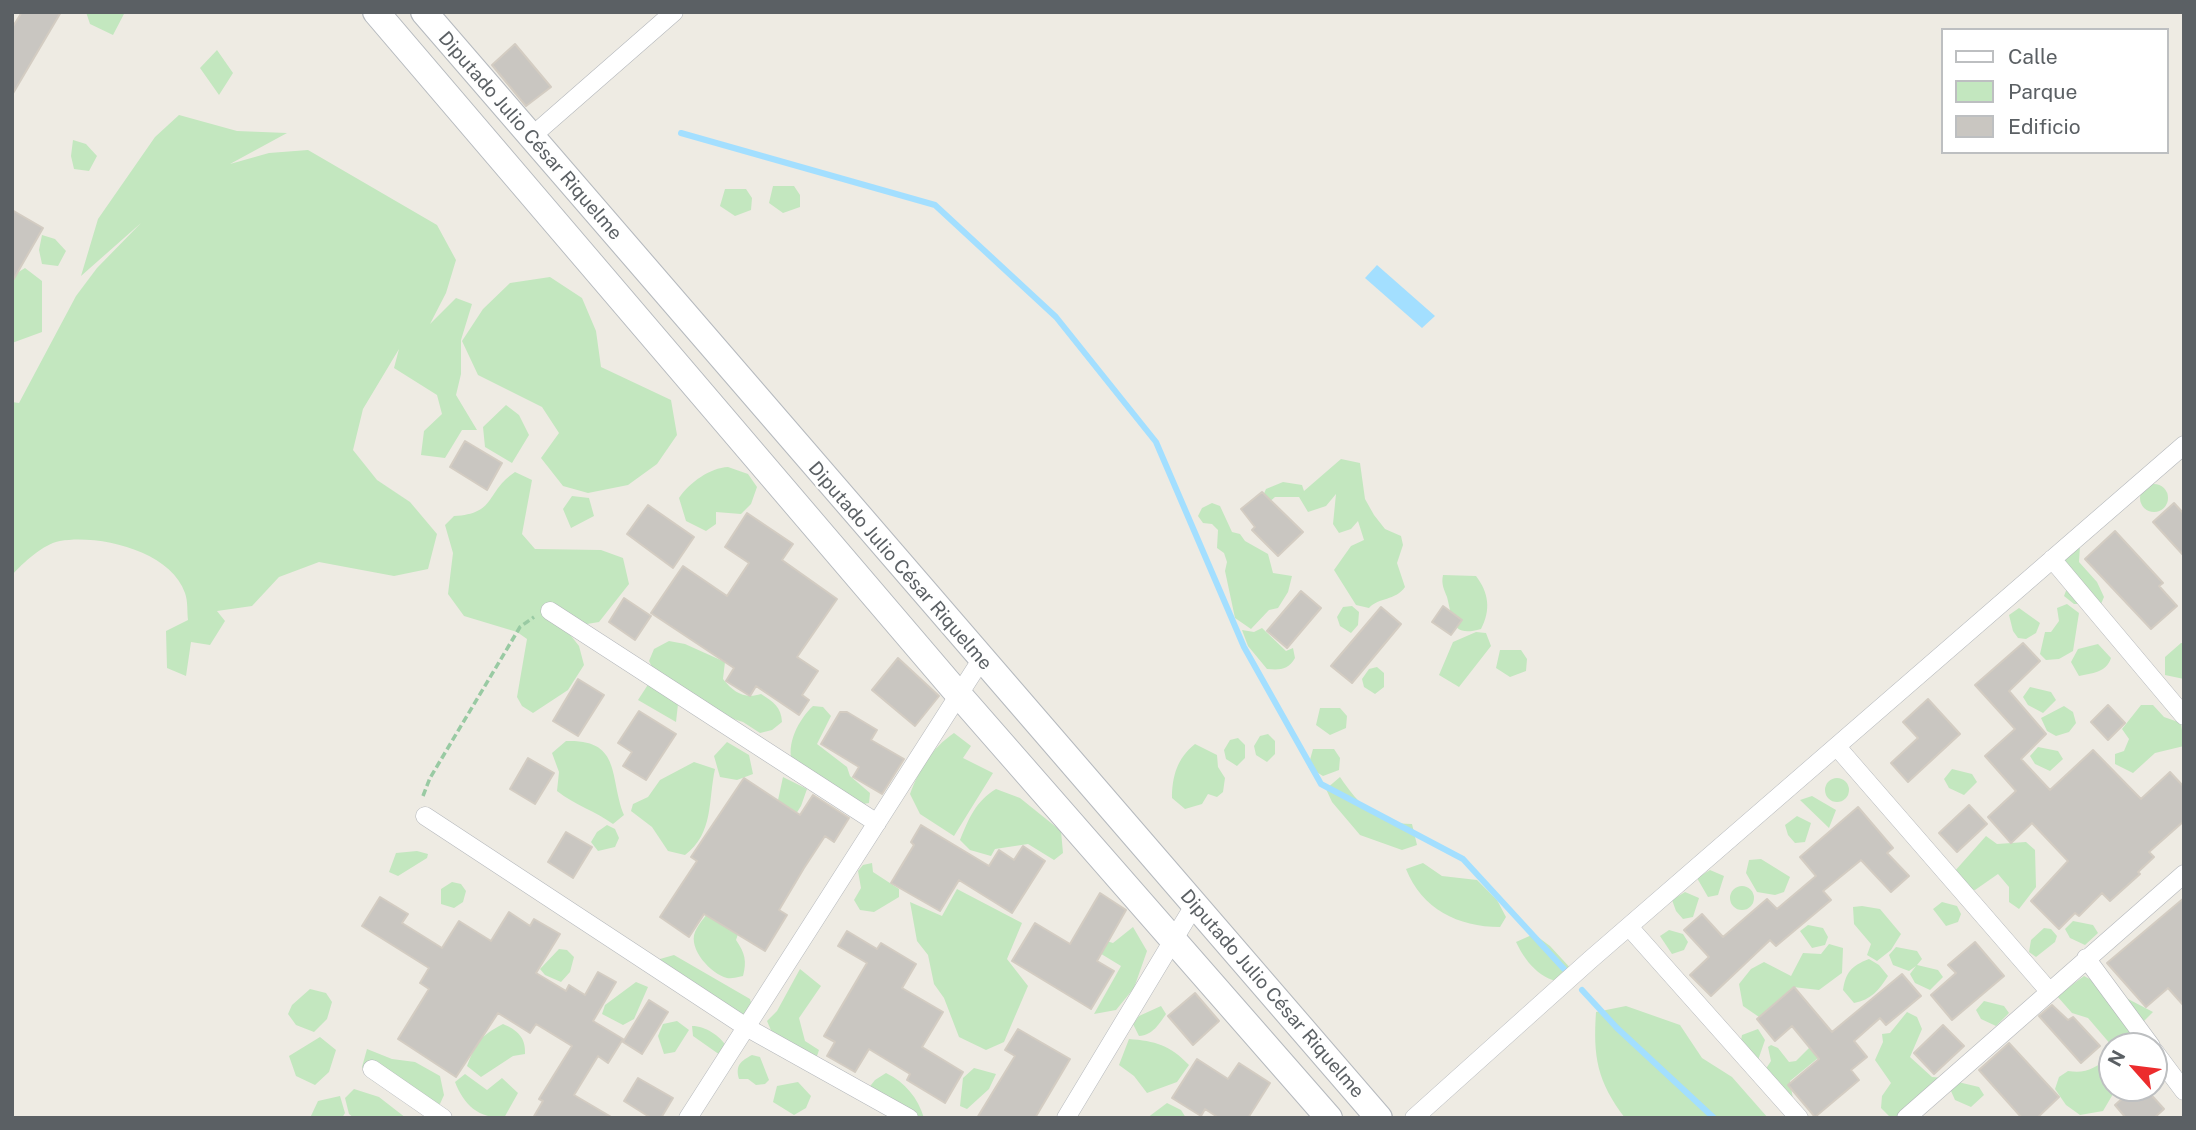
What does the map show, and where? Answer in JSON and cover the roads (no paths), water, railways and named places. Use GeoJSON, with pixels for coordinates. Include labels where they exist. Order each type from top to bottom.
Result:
{"type":"FeatureCollection","features":[{"type":"Feature","properties":{"kind":"street","name":"Diputado Julio César Riquelme"},"geometry":{"type":"LineString","coordinates":[[376,12],[959,695],[1329,1118]]}},
{"type":"Feature","properties":{"kind":"street","name":"Diputado Julio César Riquelme"},"geometry":{"type":"LineString","coordinates":[[424,12],[1379,1118]]}},
{"type":"Feature","properties":{"kind":"street"},"geometry":{"type":"LineString","coordinates":[[530,137],[674,12]]}},
{"type":"Feature","properties":{"kind":"street"},"geometry":{"type":"LineString","coordinates":[[1414,1118],[2184,445]]}},
{"type":"Feature","properties":{"kind":"street"},"geometry":{"type":"LineString","coordinates":[[2052,559],[2184,716]]}},
{"type":"Feature","properties":{"kind":"street"},"geometry":{"type":"LineString","coordinates":[[550,611],[877,823]]}},
{"type":"Feature","properties":{"kind":"street"},"geometry":{"type":"LineString","coordinates":[[688,1118],[981,660]]}},
{"type":"Feature","properties":{"kind":"street"},"geometry":{"type":"LineString","coordinates":[[1838,747],[2049,991]]}},
{"type":"Feature","properties":{"kind":"street"},"geometry":{"type":"LineString","coordinates":[[425,816],[746,1027],[909,1118]]}},
{"type":"Feature","properties":{"kind":"street"},"geometry":{"type":"LineString","coordinates":[[1906,1118],[2184,874]]}},
{"type":"Feature","properties":{"kind":"street"},"geometry":{"type":"LineString","coordinates":[[1066,1118],[1195,904]]}},
{"type":"Feature","properties":{"kind":"street"},"geometry":{"type":"LineString","coordinates":[[1630,928],[1799,1118]]}},
{"type":"Feature","properties":{"kind":"street"},"geometry":{"type":"LineString","coordinates":[[2086,958],[2141,1032]]}},
{"type":"Feature","properties":{"kind":"street"},"geometry":{"type":"LineString","coordinates":[[372,1069],[443,1118]]}},
{"type":"Feature","properties":{"kind":"street"},"geometry":{"type":"LineString","coordinates":[[2168,1070],[2184,1091]]}},
{"type":"Feature","properties":{"kind":"water"},"geometry":{"type":"Polygon","coordinates":[[[1377,265],[1435,316],[1422,328],[1365,278],[1377,265]]]}},
{"type":"Feature","properties":{"kind":"waterway"},"geometry":{"type":"LineString","coordinates":[[681,133],[935,205],[1056,317],[1156,442],[1244,647],[1321,784],[1463,859],[1564,969]]}},
{"type":"Feature","properties":{"kind":"waterway"},"geometry":{"type":"LineString","coordinates":[[1582,990],[1617,1028],[1714,1118]]}}]}
